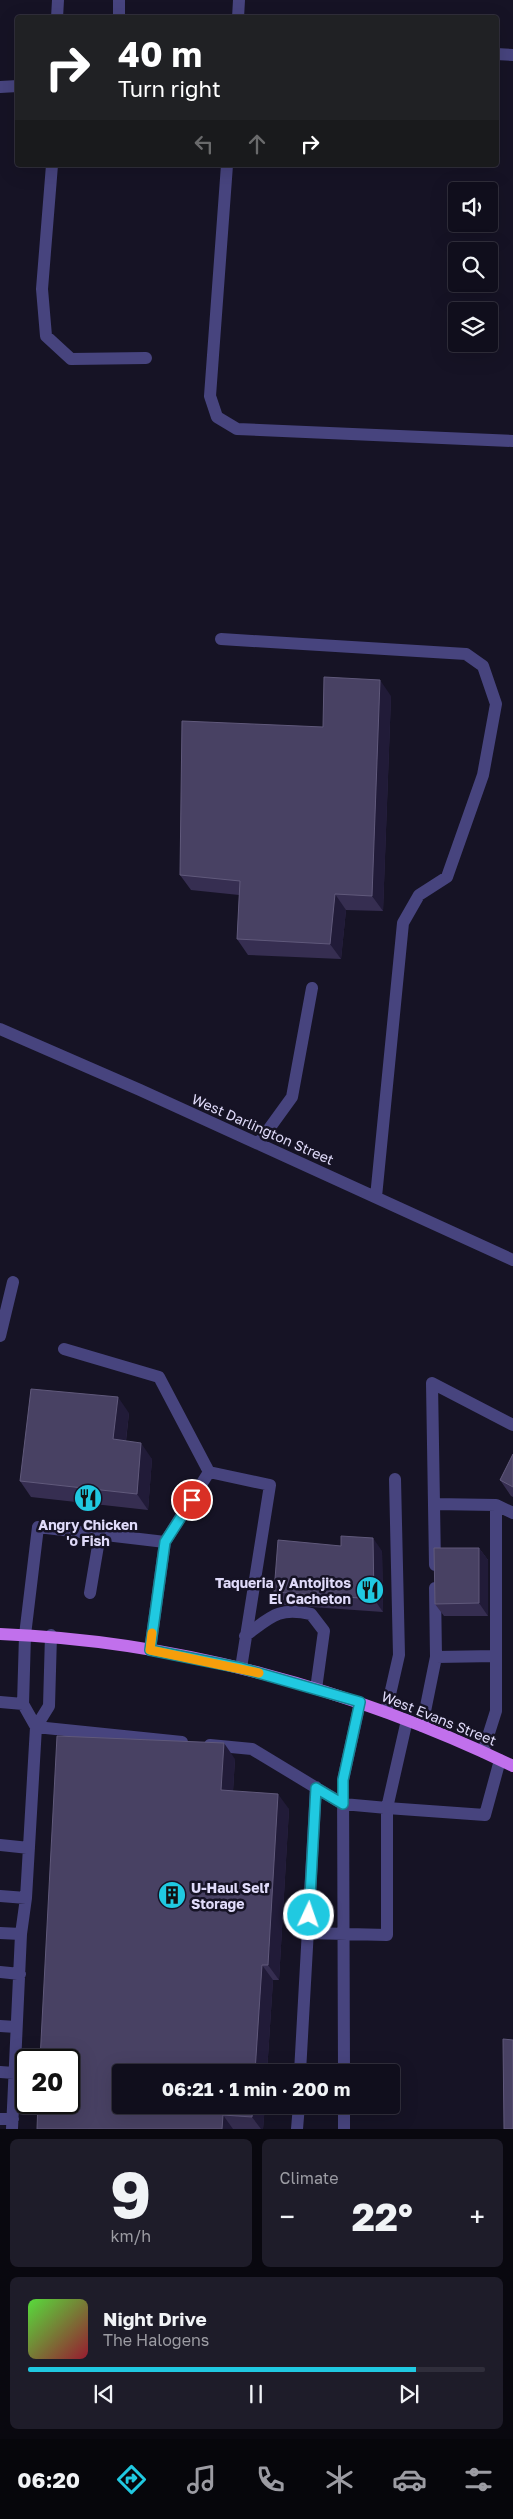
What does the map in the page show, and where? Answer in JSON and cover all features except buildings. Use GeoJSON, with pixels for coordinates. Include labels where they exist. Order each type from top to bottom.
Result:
{"type":"FeatureCollection","features":[{"type":"Feature","properties":{"kind":"main road","name":"West Evans Street"},"geometry":{"type":"LineString","coordinates":[[0,1634],[51,1635],[150,1650],[241,1668],[360,1702],[422,1726],[513,1766]]}},
{"type":"Feature","properties":{"kind":"street"},"geometry":{"type":"LineString","coordinates":[[57,15],[58,0]]}},
{"type":"Feature","properties":{"kind":"street"},"geometry":{"type":"LineString","coordinates":[[119,0],[119,15]]}},
{"type":"Feature","properties":{"kind":"street"},"geometry":{"type":"LineString","coordinates":[[238,15],[239,0]]}},
{"type":"Feature","properties":{"kind":"street"},"geometry":{"type":"LineString","coordinates":[[499,54],[513,55]]}},
{"type":"Feature","properties":{"kind":"street"},"geometry":{"type":"LineString","coordinates":[[0,86],[15,86]]}},
{"type":"Feature","properties":{"kind":"street"},"geometry":{"type":"LineString","coordinates":[[52,167],[42,288],[46,336],[70,360],[146,358]]}},
{"type":"Feature","properties":{"kind":"street"},"geometry":{"type":"LineString","coordinates":[[227,167],[210,396],[217,417],[237,429],[513,441]]}},
{"type":"Feature","properties":{"kind":"street"},"geometry":{"type":"LineString","coordinates":[[221,639],[466,654],[483,666],[496,704],[483,776],[446,877],[419,894],[403,923],[376,1197]]}},
{"type":"Feature","properties":{"kind":"street"},"geometry":{"type":"LineString","coordinates":[[258,1144],[292,1097],[312,988]]}},
{"type":"Feature","properties":{"kind":"street","name":"West Darlington Street"},"geometry":{"type":"LineString","coordinates":[[0,1029],[513,1260]]}},
{"type":"Feature","properties":{"kind":"street"},"geometry":{"type":"LineString","coordinates":[[0,1336],[13,1282]]}},
{"type":"Feature","properties":{"kind":"street"},"geometry":{"type":"LineString","coordinates":[[64,1349],[159,1377],[209,1472]]}},
{"type":"Feature","properties":{"kind":"street"},"geometry":{"type":"LineString","coordinates":[[422,1726],[436,1657],[432,1383],[513,1425]]}},
{"type":"Feature","properties":{"kind":"street"},"geometry":{"type":"LineString","coordinates":[[150,1650],[165,1542],[209,1472]]}},
{"type":"Feature","properties":{"kind":"street"},"geometry":{"type":"LineString","coordinates":[[209,1472],[270,1485],[241,1668]]}},
{"type":"Feature","properties":{"kind":"street"},"geometry":{"type":"LineString","coordinates":[[386,1712],[399,1655],[395,1479]]}},
{"type":"Feature","properties":{"kind":"street"},"geometry":{"type":"LineString","coordinates":[[434,1504],[496,1505],[513,1513]]}},
{"type":"Feature","properties":{"kind":"street"},"geometry":{"type":"LineString","coordinates":[[484,1752],[496,1711],[496,1505]]}},
{"type":"Feature","properties":{"kind":"street"},"geometry":{"type":"LineString","coordinates":[[36,1727],[23,1704],[25,1635],[38,1527],[165,1542]]}},
{"type":"Feature","properties":{"kind":"street"},"geometry":{"type":"LineString","coordinates":[[90,1593],[100,1534]]}},
{"type":"Feature","properties":{"kind":"street"},"geometry":{"type":"LineString","coordinates":[[245,1636],[281,1612],[295,1611],[310,1614],[324,1631],[316,1689]]}},
{"type":"Feature","properties":{"kind":"street"},"geometry":{"type":"LineString","coordinates":[[8,2122],[14,2073],[21,1934],[26,1898],[36,1727],[50,1706],[51,1635]]}},
{"type":"Feature","properties":{"kind":"street"},"geometry":{"type":"LineString","coordinates":[[436,1657],[496,1656]]}},
{"type":"Feature","properties":{"kind":"street"},"geometry":{"type":"LineString","coordinates":[[0,1702],[23,1704]]}},
{"type":"Feature","properties":{"kind":"street"},"geometry":{"type":"LineString","coordinates":[[344,2064],[343,1780],[360,1702]]}},
{"type":"Feature","properties":{"kind":"street"},"geometry":{"type":"LineString","coordinates":[[308,1933],[387,1935],[387,1808],[407,1720]]}},
{"type":"Feature","properties":{"kind":"street"},"geometry":{"type":"LineString","coordinates":[[36,1727],[252,1750],[343,1804],[485,1815],[500,1760]]}},
{"type":"Feature","properties":{"kind":"street"},"geometry":{"type":"LineString","coordinates":[[300,2064],[316,1788]]}},
{"type":"Feature","properties":{"kind":"street"},"geometry":{"type":"LineString","coordinates":[[0,1845],[29,1848]]}},
{"type":"Feature","properties":{"kind":"street"},"geometry":{"type":"LineString","coordinates":[[0,1896],[26,1898]]}},
{"type":"Feature","properties":{"kind":"street"},"geometry":{"type":"LineString","coordinates":[[0,1933],[21,1934]]}},
{"type":"Feature","properties":{"kind":"street"},"geometry":{"type":"LineString","coordinates":[[0,1972],[20,1974]]}},
{"type":"Feature","properties":{"kind":"street"},"geometry":{"type":"LineString","coordinates":[[0,2026],[16,2027]]}},
{"type":"Feature","properties":{"kind":"street"},"geometry":{"type":"LineString","coordinates":[[0,2072],[14,2073]]}},
{"type":"Feature","properties":{"kind":"street"},"geometry":{"type":"LineString","coordinates":[[297,2129],[298,2114]]}},
{"type":"Feature","properties":{"kind":"street"},"geometry":{"type":"LineString","coordinates":[[344,2114],[344,2129]]}},
{"type":"Feature","properties":{"kind":"slow traffic"},"geometry":{"type":"LineString","coordinates":[[152,1633],[150,1650],[172,1653],[259,1673]]}},
{"type":"Feature","properties":{"kind":"place","name":"Angry Chicken 'o Fish"},"geometry":{"type":"Point","coordinates":[88,1498]}},
{"type":"Feature","properties":{"kind":"place","name":"Taqueria y Antojitos El Cacheton"},"geometry":{"type":"Point","coordinates":[370,1590]}},
{"type":"Feature","properties":{"kind":"place","name":"U-Haul Self Storage"},"geometry":{"type":"Point","coordinates":[172,1895]}},
{"type":"Feature","properties":{"kind":"route"},"geometry":{"type":"LineString","coordinates":[[192,1500],[165,1542],[150,1650],[241,1668],[360,1702],[343,1780],[343,1804],[316,1788],[309,1915]]}}]}
